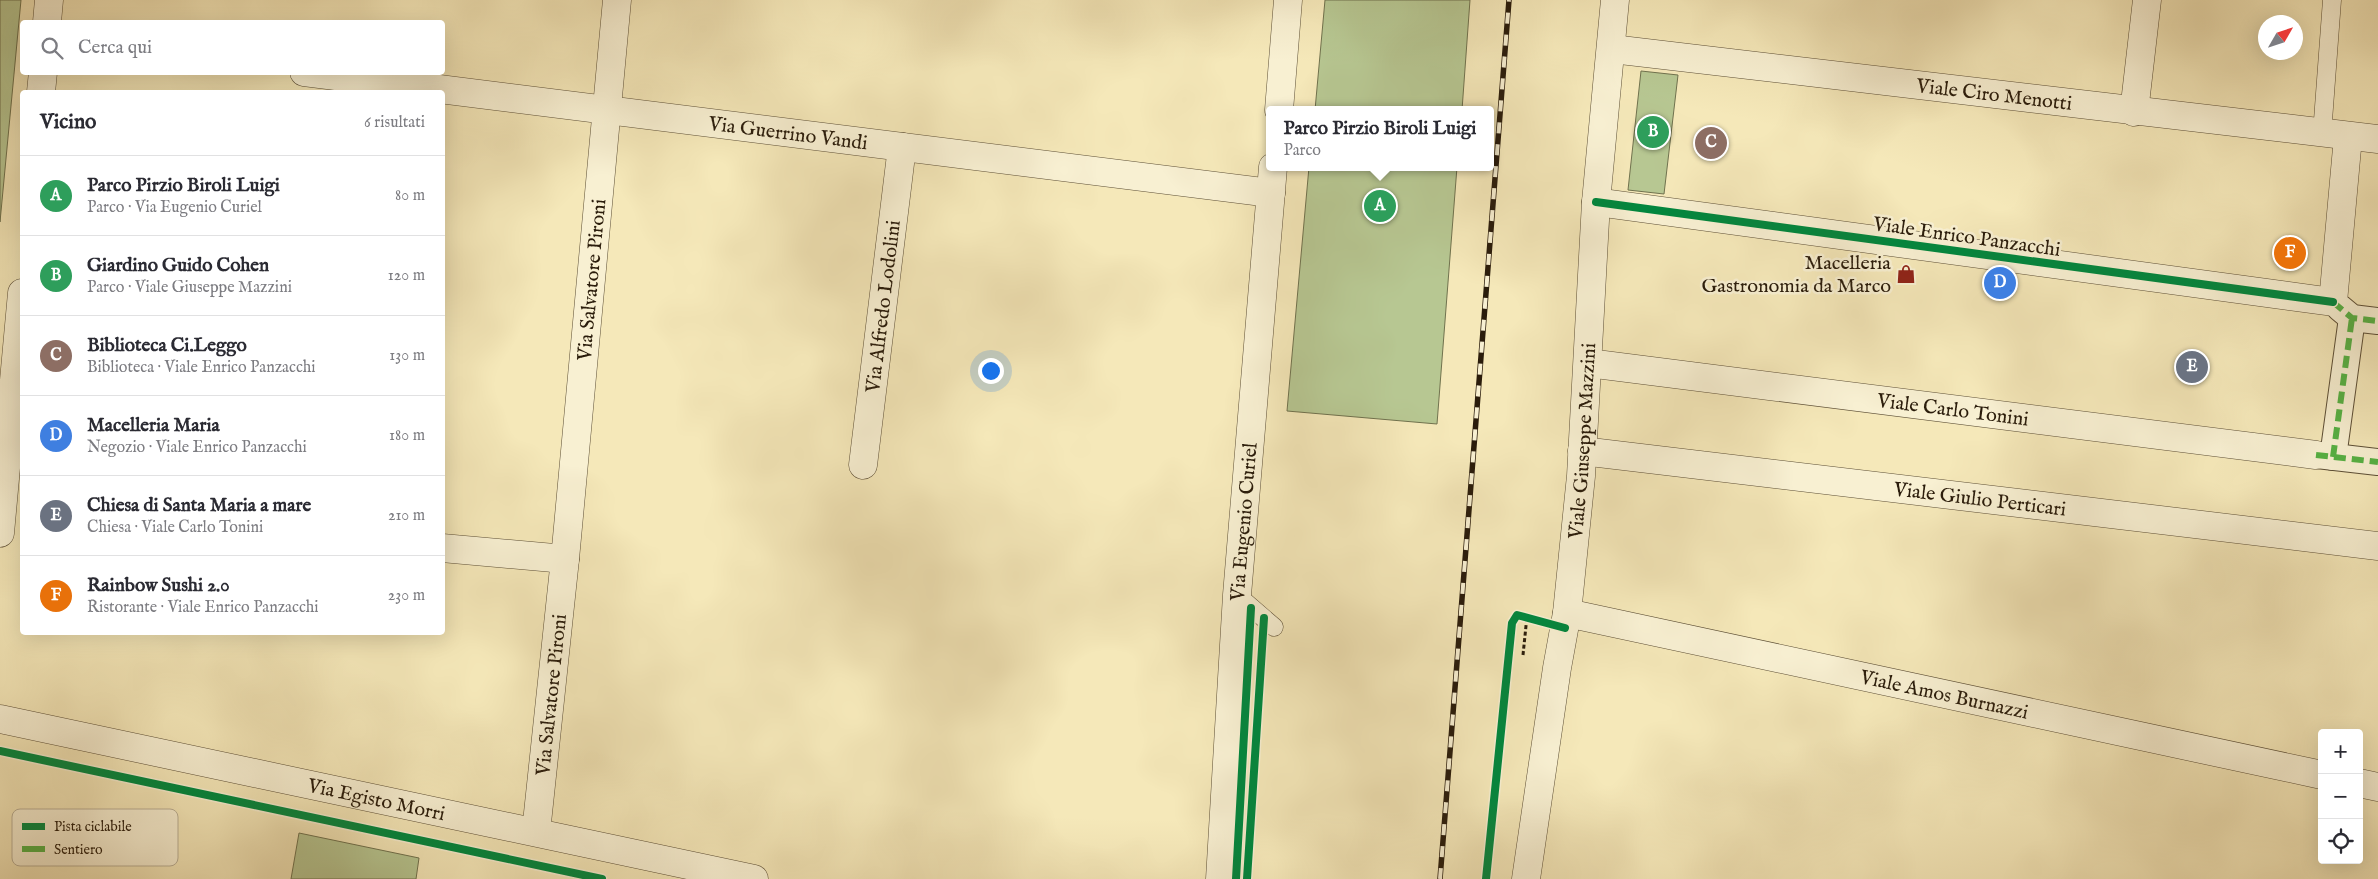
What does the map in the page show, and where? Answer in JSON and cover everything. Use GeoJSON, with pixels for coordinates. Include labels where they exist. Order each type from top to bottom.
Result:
{"type":"FeatureCollection","features":[{"type":"Feature","properties":{"kind":"street"},"geometry":{"type":"LineString","coordinates":[[47,20],[49,0]]}},
{"type":"Feature","properties":{"kind":"street","name":"Via Salvatore Pironi"},"geometry":{"type":"LineString","coordinates":[[536,832],[565,559],[617,0]]}},
{"type":"Feature","properties":{"kind":"street"},"geometry":{"type":"LineString","coordinates":[[1279,106],[1288,0]]}},
{"type":"Feature","properties":{"kind":"street","name":"Viale Giuseppe Mazzini"},"geometry":{"type":"LineString","coordinates":[[1526,879],[1557,668],[1566,620],[1582,451],[1596,202],[1616,0]]}},
{"type":"Feature","properties":{"kind":"street"},"geometry":{"type":"LineString","coordinates":[[2134,112],[2147,0]]}},
{"type":"Feature","properties":{"kind":"street","name":"Viale Ciro Menotti"},"geometry":{"type":"LineString","coordinates":[[1612,49],[2335,136],[2378,139]]}},
{"type":"Feature","properties":{"kind":"street"},"geometry":{"type":"LineString","coordinates":[[41,90],[43,75]]}},
{"type":"Feature","properties":{"kind":"street","name":"Via Guerrino Vandi"},"geometry":{"type":"LineString","coordinates":[[328,75],[902,147],[1272,180]]}},
{"type":"Feature","properties":{"kind":"street"},"geometry":{"type":"LineString","coordinates":[[2335,136],[2343,310],[2324,456],[2378,462]]}},
{"type":"Feature","properties":{"kind":"street","name":"Via Alfredo Lodolini"},"geometry":{"type":"LineString","coordinates":[[862,465],[902,147]]}},
{"type":"Feature","properties":{"kind":"street","name":"Via Eugenio Curiel"},"geometry":{"type":"LineString","coordinates":[[1220,879],[1237,595],[1272,180]]}},
{"type":"Feature","properties":{"kind":"street","name":"Viale Enrico Panzacchi"},"geometry":{"type":"LineString","coordinates":[[1596,202],[2343,310]]}},
{"type":"Feature","properties":{"kind":"street"},"geometry":{"type":"LineString","coordinates":[[0,533],[6,398],[20,306]]}},
{"type":"Feature","properties":{"kind":"street"},"geometry":{"type":"LineString","coordinates":[[2343,310],[2378,321]]}},
{"type":"Feature","properties":{"kind":"street","name":"Viale Carlo Tonini"},"geometry":{"type":"LineString","coordinates":[[1588,363],[2324,456]]}},
{"type":"Feature","properties":{"kind":"street","name":"Viale Giulio Perticari"},"geometry":{"type":"LineString","coordinates":[[1582,451],[2378,546]]}},
{"type":"Feature","properties":{"kind":"street"},"geometry":{"type":"LineString","coordinates":[[445,548],[565,559]]}},
{"type":"Feature","properties":{"kind":"street","name":"Viale Amos Burnazzi"},"geometry":{"type":"LineString","coordinates":[[1566,620],[2318,774]]}},
{"type":"Feature","properties":{"kind":"street","name":"Via Egisto Morri"},"geometry":{"type":"LineString","coordinates":[[0,719],[754,879]]}},
{"type":"Feature","properties":{"kind":"street"},"geometry":{"type":"LineString","coordinates":[[2363,784],[2378,787]]}},
{"type":"Feature","properties":{"kind":"lane"},"geometry":{"type":"LineString","coordinates":[[2332,0],[2335,136]]}},
{"type":"Feature","properties":{"kind":"lane"},"geometry":{"type":"LineString","coordinates":[[1237,595],[1274,627]]}},
{"type":"Feature","properties":{"kind":"path"},"geometry":{"type":"LineString","coordinates":[[1517,615],[1566,620]]}},
{"type":"Feature","properties":{"kind":"green space"},"geometry":{"type":"Polygon","coordinates":[[[0,0],[21,0],[0,222],[0,0]]]}},
{"type":"Feature","properties":{"kind":"green space"},"geometry":{"type":"Polygon","coordinates":[[[1325,0],[1470,0],[1462,106],[1315,106],[1325,0]]]}},
{"type":"Feature","properties":{"kind":"green space"},"geometry":{"type":"Polygon","coordinates":[[[1641,71],[1678,75],[1664,194],[1628,190],[1641,71]]]}},
{"type":"Feature","properties":{"kind":"green space"},"geometry":{"type":"Polygon","coordinates":[[[1309,171],[1457,171],[1437,424],[1287,411],[1309,171]]]}},
{"type":"Feature","properties":{"kind":"green space"},"geometry":{"type":"Polygon","coordinates":[[[299,833],[419,858],[416,879],[291,879],[299,833]]]}},
{"type":"Feature","properties":{"kind":"railway"},"geometry":{"type":"LineString","coordinates":[[1440,879],[1509,0]]}},
{"type":"Feature","properties":{"kind":"marked path"},"geometry":{"type":"LineString","coordinates":[[2333,302],[2352,318],[2378,321]]}},
{"type":"Feature","properties":{"kind":"marked path"},"geometry":{"type":"LineString","coordinates":[[2333,457],[2352,318]]}},
{"type":"Feature","properties":{"kind":"marked path"},"geometry":{"type":"LineString","coordinates":[[2316,455],[2378,462]]}},
{"type":"Feature","properties":{"kind":"cycle path"},"geometry":{"type":"LineString","coordinates":[[1596,202],[2333,302]]}},
{"type":"Feature","properties":{"kind":"cycle path"},"geometry":{"type":"LineString","coordinates":[[1236,879],[1251,608]]}},
{"type":"Feature","properties":{"kind":"cycle path"},"geometry":{"type":"LineString","coordinates":[[1486,879],[1512,623],[1517,615],[1565,628]]}},
{"type":"Feature","properties":{"kind":"cycle path"},"geometry":{"type":"LineString","coordinates":[[1247,879],[1264,618]]}},
{"type":"Feature","properties":{"kind":"cycle path"},"geometry":{"type":"LineString","coordinates":[[0,751],[602,879]]}},
{"type":"Feature","properties":{"kind":"place","name":"Giardino Guido Cohen"},"geometry":{"type":"Point","coordinates":[1653,132]}},
{"type":"Feature","properties":{"kind":"place","name":"Biblioteca Ci.Leggo"},"geometry":{"type":"Point","coordinates":[1711,143]}},
{"type":"Feature","properties":{"kind":"place","name":"Parco Pirzio Biroli Luigi"},"geometry":{"type":"Point","coordinates":[1380,206]}},
{"type":"Feature","properties":{"kind":"place","name":"Rainbow Sushi 2.0"},"geometry":{"type":"Point","coordinates":[2290,253]}},
{"type":"Feature","properties":{"kind":"place","name":"Macelleria Gastronomia da Marco"},"geometry":{"type":"Point","coordinates":[1906,274]}},
{"type":"Feature","properties":{"kind":"place","name":"Macelleria Maria"},"geometry":{"type":"Point","coordinates":[2000,283]}},
{"type":"Feature","properties":{"kind":"place","name":"Chiesa di Santa Maria a mare"},"geometry":{"type":"Point","coordinates":[2192,367]}}]}
